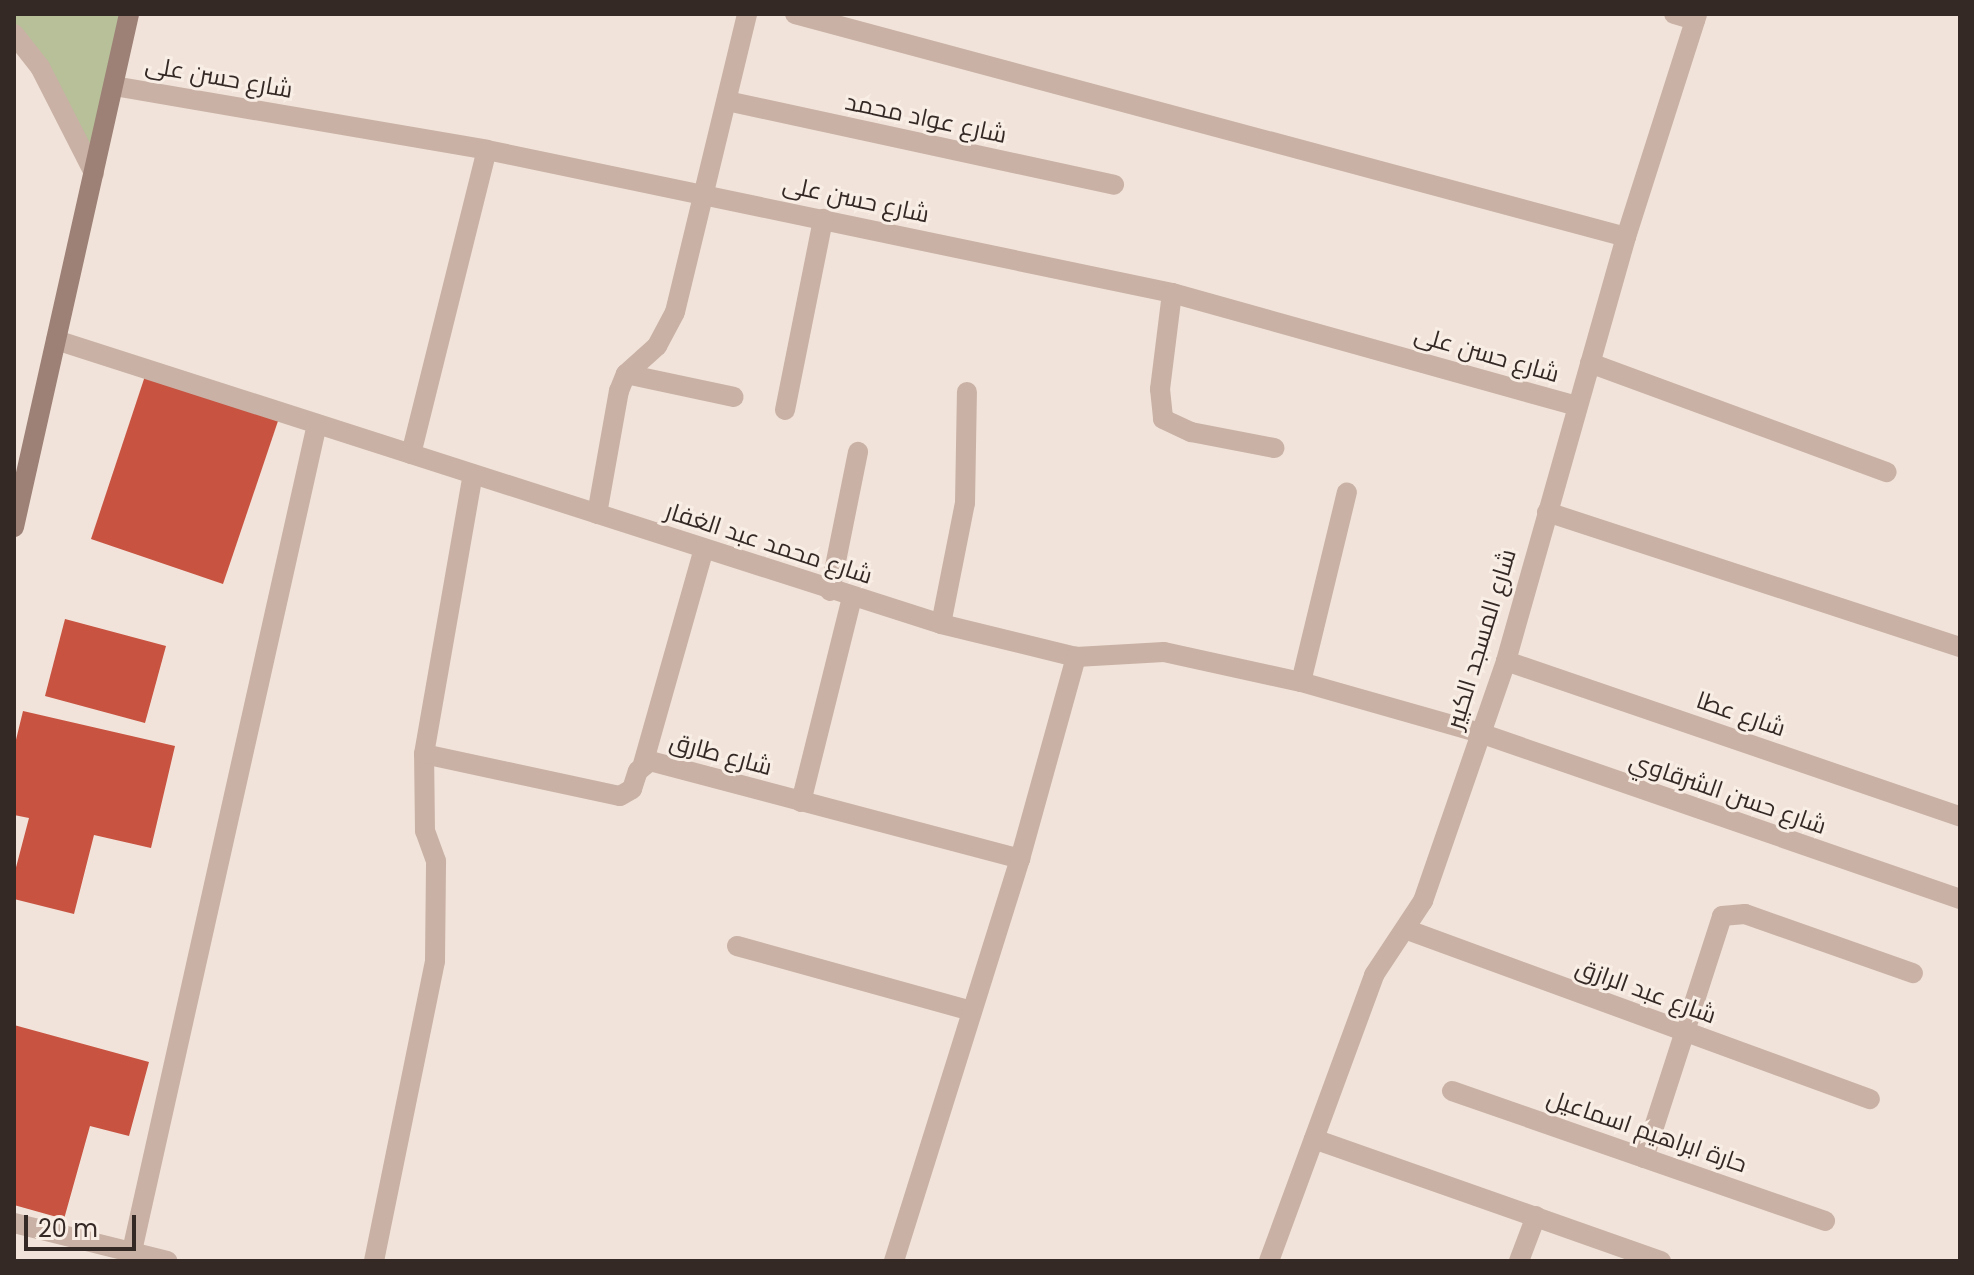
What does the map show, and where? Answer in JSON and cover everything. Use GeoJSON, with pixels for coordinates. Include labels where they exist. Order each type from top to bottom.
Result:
{"type":"FeatureCollection","features":[{"type":"Feature","properties":{"kind":"main road"},"geometry":{"type":"LineString","coordinates":[[14,527],[129,14]]}},
{"type":"Feature","properties":{"kind":"street"},"geometry":{"type":"LineString","coordinates":[[597,514],[626,374],[657,346],[675,312],[747,14]]}},
{"type":"Feature","properties":{"kind":"street"},"geometry":{"type":"LineString","coordinates":[[795,14],[1626,237]]}},
{"type":"Feature","properties":{"kind":"street"},"geometry":{"type":"LineString","coordinates":[[1674,14],[1696,17]]}},
{"type":"Feature","properties":{"kind":"street","name":"شارع المسجد الكبير"},"geometry":{"type":"LineString","coordinates":[[1269,1261],[1374,975],[1423,901],[1506,661],[1626,237],[1696,17]]}},
{"type":"Feature","properties":{"kind":"street"},"geometry":{"type":"LineString","coordinates":[[14,34],[46,77],[94,173]]}},
{"type":"Feature","properties":{"kind":"street","name":"شارع حسن على"},"geometry":{"type":"LineString","coordinates":[[114,86],[487,150],[1172,293],[1577,406]]}},
{"type":"Feature","properties":{"kind":"street","name":"شارع عواد محمد"},"geometry":{"type":"LineString","coordinates":[[727,101],[1114,185]]}},
{"type":"Feature","properties":{"kind":"street"},"geometry":{"type":"LineString","coordinates":[[411,454],[487,150]]}},
{"type":"Feature","properties":{"kind":"street"},"geometry":{"type":"LineString","coordinates":[[785,410],[823,219]]}},
{"type":"Feature","properties":{"kind":"street"},"geometry":{"type":"LineString","coordinates":[[1172,293],[1160,389],[1163,419],[1176,428],[1274,448]]}},
{"type":"Feature","properties":{"kind":"street","name":"شارع محمد عبد الغفار"},"geometry":{"type":"LineString","coordinates":[[56,340],[830,591],[941,624],[1076,657],[1164,652],[1301,682],[1480,733]]}},
{"type":"Feature","properties":{"kind":"street"},"geometry":{"type":"LineString","coordinates":[[1590,363],[1887,472]]}},
{"type":"Feature","properties":{"kind":"street"},"geometry":{"type":"LineString","coordinates":[[626,374],[734,397]]}},
{"type":"Feature","properties":{"kind":"street"},"geometry":{"type":"LineString","coordinates":[[941,624],[965,503],[967,392]]}},
{"type":"Feature","properties":{"kind":"street"},"geometry":{"type":"LineString","coordinates":[[132,1251],[317,424]]}},
{"type":"Feature","properties":{"kind":"street"},"geometry":{"type":"LineString","coordinates":[[830,591],[858,452]]}},
{"type":"Feature","properties":{"kind":"street"},"geometry":{"type":"LineString","coordinates":[[374,1261],[435,961],[436,861],[425,831],[424,754],[473,474]]}},
{"type":"Feature","properties":{"kind":"street"},"geometry":{"type":"LineString","coordinates":[[1301,682],[1347,492]]}},
{"type":"Feature","properties":{"kind":"street"},"geometry":{"type":"LineString","coordinates":[[1547,512],[1960,647]]}},
{"type":"Feature","properties":{"kind":"street"},"geometry":{"type":"LineString","coordinates":[[643,764],[704,549]]}},
{"type":"Feature","properties":{"kind":"street"},"geometry":{"type":"LineString","coordinates":[[801,802],[852,597]]}},
{"type":"Feature","properties":{"kind":"street"},"geometry":{"type":"LineString","coordinates":[[894,1261],[1020,859],[1076,657]]}},
{"type":"Feature","properties":{"kind":"street","name":"شارع عطا"},"geometry":{"type":"LineString","coordinates":[[1506,661],[1960,816]]}},
{"type":"Feature","properties":{"kind":"street","name":"شارع حسن الشرقاوي"},"geometry":{"type":"LineString","coordinates":[[1480,733],[1960,899]]}},
{"type":"Feature","properties":{"kind":"street","name":"شارع طارق"},"geometry":{"type":"LineString","coordinates":[[424,754],[620,796],[632,789],[643,764],[658,763],[1020,859]]}},
{"type":"Feature","properties":{"kind":"street"},"geometry":{"type":"LineString","coordinates":[[1644,1158],[1718,925],[1732,911],[1913,973]]}},
{"type":"Feature","properties":{"kind":"street","name":"شارع عبد الرازق"},"geometry":{"type":"LineString","coordinates":[[1405,929],[1870,1099]]}},
{"type":"Feature","properties":{"kind":"street"},"geometry":{"type":"LineString","coordinates":[[737,946],[971,1011]]}},
{"type":"Feature","properties":{"kind":"street","name":"حارة ابراهيم اسماعيل"},"geometry":{"type":"LineString","coordinates":[[1452,1091],[1825,1221]]}},
{"type":"Feature","properties":{"kind":"street"},"geometry":{"type":"LineString","coordinates":[[1314,1139],[1661,1261]]}},
{"type":"Feature","properties":{"kind":"street"},"geometry":{"type":"LineString","coordinates":[[1519,1261],[1536,1216]]}},
{"type":"Feature","properties":{"kind":"street"},"geometry":{"type":"LineString","coordinates":[[14,1223],[167,1261]]}},
{"type":"Feature","properties":{"kind":"green space"},"geometry":{"type":"Polygon","coordinates":[[[14,14],[125,14],[94,173],[14,35],[14,14]]]}},
{"type":"Feature","properties":{"kind":"building"},"geometry":{"type":"Polygon","coordinates":[[[145,376],[278,421],[223,584],[91,539],[145,376]]]}},
{"type":"Feature","properties":{"kind":"building"},"geometry":{"type":"Polygon","coordinates":[[[65,619],[166,646],[145,723],[45,696],[65,619]]]}},
{"type":"Feature","properties":{"kind":"building"},"geometry":{"type":"Polygon","coordinates":[[[23,711],[175,746],[151,848],[94,835],[74,914],[14,899],[14,875],[29,818],[14,815],[14,748],[23,711]]]}},
{"type":"Feature","properties":{"kind":"building"},"geometry":{"type":"Polygon","coordinates":[[[14,1025],[149,1062],[129,1136],[90,1126],[64,1219],[14,1205],[14,1025]]]}}]}
